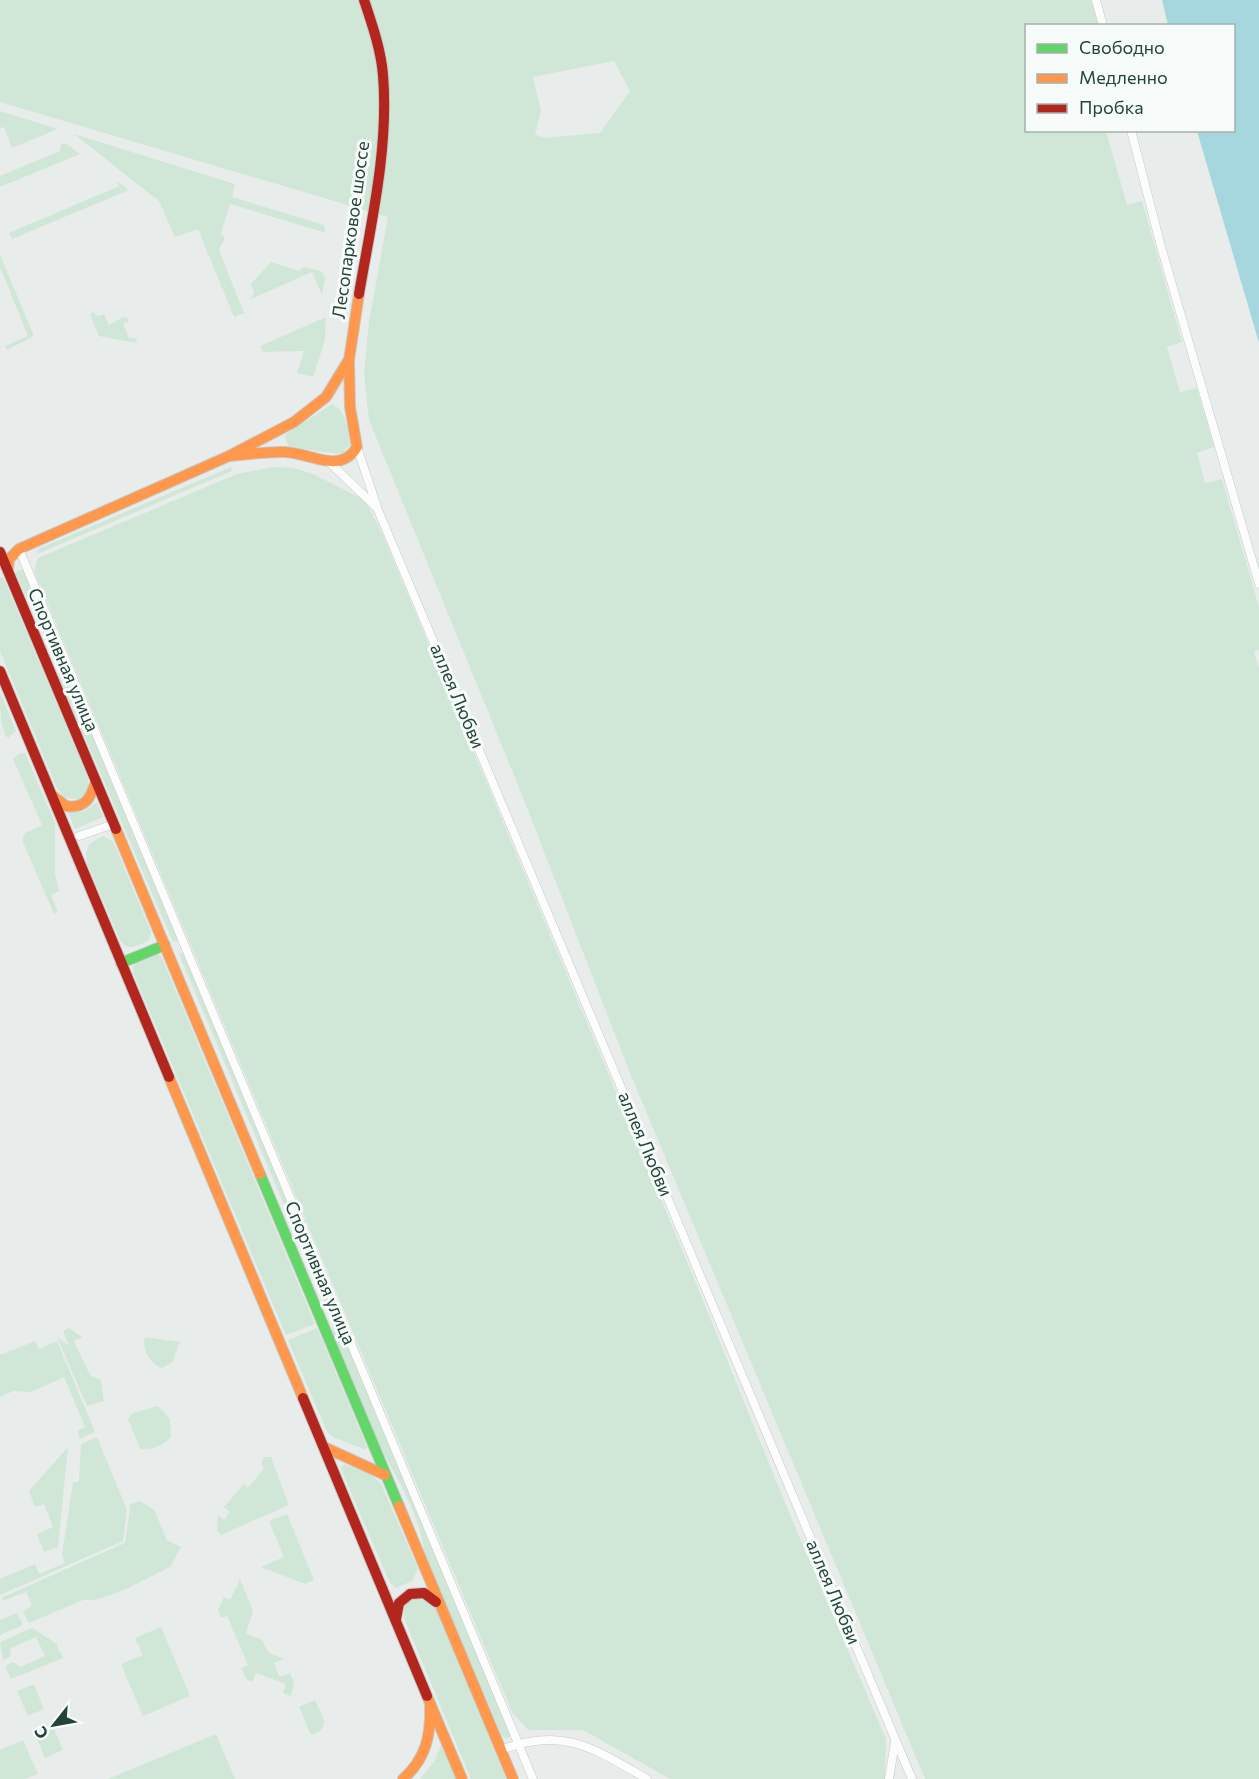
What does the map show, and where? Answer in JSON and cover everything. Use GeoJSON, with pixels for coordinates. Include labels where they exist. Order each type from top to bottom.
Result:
{"type":"FeatureCollection","features":[{"type":"Feature","properties":{"kind":"main road","name":"Лесопарковое шоссе"},"geometry":{"type":"LineString","coordinates":[[357,447],[350,407],[349,360],[380,170],[383,75],[374,30],[364,0]]}},
{"type":"Feature","properties":{"kind":"main road","name":"Лесопарковое шоссе"},"geometry":{"type":"LineString","coordinates":[[229,456],[282,429],[311,411],[326,397],[349,360]]}},
{"type":"Feature","properties":{"kind":"main road"},"geometry":{"type":"LineString","coordinates":[[326,397],[341,397],[350,407]]}},
{"type":"Feature","properties":{"kind":"main road"},"geometry":{"type":"LineString","coordinates":[[282,429],[277,438],[281,449],[286,452]]}},
{"type":"Feature","properties":{"kind":"main road"},"geometry":{"type":"LineString","coordinates":[[8,573],[9,559],[19,549],[229,456],[286,452],[311,456],[328,462],[346,460],[357,447]]}},
{"type":"Feature","properties":{"kind":"main road"},"geometry":{"type":"LineString","coordinates":[[0,543],[19,549]]}},
{"type":"Feature","properties":{"kind":"main road","name":"Спортивная улица"},"geometry":{"type":"LineString","coordinates":[[0,552],[513,1779]]}},
{"type":"Feature","properties":{"kind":"main road"},"geometry":{"type":"LineString","coordinates":[[0,671],[462,1779]]}},
{"type":"Feature","properties":{"kind":"main road"},"geometry":{"type":"LineString","coordinates":[[0,678],[8,690]]}},
{"type":"Feature","properties":{"kind":"main road"},"geometry":{"type":"LineString","coordinates":[[49,790],[61,804],[73,807],[86,803],[91,798],[96,780]]}},
{"type":"Feature","properties":{"kind":"main road"},"geometry":{"type":"LineString","coordinates":[[121,963],[165,945]]}},
{"type":"Feature","properties":{"kind":"main road"},"geometry":{"type":"LineString","coordinates":[[324,1447],[385,1475]]}},
{"type":"Feature","properties":{"kind":"main road"},"geometry":{"type":"LineString","coordinates":[[396,1621],[399,1603],[410,1594],[424,1593],[439,1605]]}},
{"type":"Feature","properties":{"kind":"main road"},"geometry":{"type":"LineString","coordinates":[[403,1779],[413,1771],[425,1753],[431,1723],[429,1699]]}},
{"type":"Feature","properties":{"kind":"street"},"geometry":{"type":"LineString","coordinates":[[1096,0],[1102,24]]}},
{"type":"Feature","properties":{"kind":"street"},"geometry":{"type":"LineString","coordinates":[[1132,132],[1163,254],[1259,584]]}},
{"type":"Feature","properties":{"kind":"street","name":"аллея Любви"},"geometry":{"type":"LineString","coordinates":[[357,447],[378,510],[912,1779]]}},
{"type":"Feature","properties":{"kind":"street","name":"аллея Любви"},"geometry":{"type":"LineString","coordinates":[[328,462],[353,482],[378,510]]}},
{"type":"Feature","properties":{"kind":"street"},"geometry":{"type":"LineString","coordinates":[[19,549],[533,1779]]}},
{"type":"Feature","properties":{"kind":"street"},"geometry":{"type":"LineString","coordinates":[[79,837],[114,824]]}},
{"type":"Feature","properties":{"kind":"street"},"geometry":{"type":"LineString","coordinates":[[501,1750],[519,1743],[547,1739],[583,1744],[647,1779]]}},
{"type":"Feature","properties":{"kind":"street"},"geometry":{"type":"LineString","coordinates":[[889,1779],[895,1741]]}},
{"type":"Feature","properties":{"kind":"green space"},"geometry":{"type":"Polygon","coordinates":[[[0,0],[1091,0],[1098,24],[1025,24],[1025,132],[1106,132],[1127,205],[1142,201],[1182,342],[1167,347],[1180,392],[1197,388],[1214,447],[1197,453],[1205,483],[1222,479],[1259,607],[1259,650],[1254,652],[1259,669],[1259,1779],[925,1779],[628,1068],[522,795],[369,420],[364,373],[369,322],[388,217],[0,102],[0,0]],[[614,61],[533,77],[541,111],[535,134],[543,138],[600,133],[630,91],[614,61]]]}},
{"type":"Feature","properties":{"kind":"green space"},"geometry":{"type":"Polygon","coordinates":[[[0,111],[58,129],[12,148],[4,127],[0,128],[0,111]]]}},
{"type":"Feature","properties":{"kind":"green space"},"geometry":{"type":"Polygon","coordinates":[[[74,134],[235,184],[232,197],[324,225],[326,233],[230,204],[221,233],[225,238],[219,250],[244,313],[234,317],[198,229],[175,237],[159,201],[74,134]]]}},
{"type":"Feature","properties":{"kind":"green space"},"geometry":{"type":"Polygon","coordinates":[[[65,143],[80,154],[0,187],[0,176],[60,151],[61,144],[65,143]]]}},
{"type":"Feature","properties":{"kind":"green space"},"geometry":{"type":"Polygon","coordinates":[[[117,181],[129,190],[12,239],[9,233],[119,186],[117,181]]]}},
{"type":"Feature","properties":{"kind":"green space"},"geometry":{"type":"Polygon","coordinates":[[[0,255],[34,336],[7,350],[5,346],[28,336],[0,267],[0,255]]]}},
{"type":"Feature","properties":{"kind":"green space"},"geometry":{"type":"Polygon","coordinates":[[[271,262],[299,271],[304,267],[321,271],[325,278],[322,295],[312,272],[251,299],[254,292],[251,284],[271,262]]]}},
{"type":"Feature","properties":{"kind":"green space"},"geometry":{"type":"Polygon","coordinates":[[[93,312],[98,316],[104,314],[109,325],[123,317],[128,318],[129,321],[123,324],[129,338],[136,338],[137,343],[99,336],[90,315],[93,312]]]}},
{"type":"Feature","properties":{"kind":"green space"},"geometry":{"type":"Polygon","coordinates":[[[326,317],[325,340],[313,377],[297,373],[304,351],[263,352],[260,346],[326,317]]]}},
{"type":"Feature","properties":{"kind":"green space"},"geometry":{"type":"Polygon","coordinates":[[[332,404],[341,411],[347,427],[350,445],[343,453],[288,446],[285,435],[332,404]]]}},
{"type":"Feature","properties":{"kind":"green space"},"geometry":{"type":"Polygon","coordinates":[[[231,467],[232,471],[37,554],[38,549],[231,467]]]}},
{"type":"Feature","properties":{"kind":"green space"},"geometry":{"type":"Polygon","coordinates":[[[273,467],[293,468],[311,473],[365,500],[382,533],[691,1271],[790,1515],[886,1739],[885,1779],[670,1779],[583,1730],[528,1730],[512,1712],[34,571],[38,558],[237,474],[273,467]]]}},
{"type":"Feature","properties":{"kind":"green space"},"geometry":{"type":"Polygon","coordinates":[[[25,568],[51,633],[44,636],[15,572],[25,568]]]}},
{"type":"Feature","properties":{"kind":"green space"},"geometry":{"type":"Polygon","coordinates":[[[3,577],[88,778],[88,790],[79,799],[65,798],[57,788],[0,651],[0,578],[3,577]]]}},
{"type":"Feature","properties":{"kind":"green space"},"geometry":{"type":"Polygon","coordinates":[[[64,663],[181,939],[173,942],[60,679],[58,666],[64,663]]]}},
{"type":"Feature","properties":{"kind":"green space"},"geometry":{"type":"Polygon","coordinates":[[[0,692],[16,731],[8,738],[2,724],[0,692]]]}},
{"type":"Feature","properties":{"kind":"green space"},"geometry":{"type":"Polygon","coordinates":[[[20,753],[25,753],[55,823],[55,873],[59,891],[51,895],[58,912],[54,914],[22,840],[25,833],[42,825],[13,759],[20,753]]]}},
{"type":"Feature","properties":{"kind":"green space"},"geometry":{"type":"Polygon","coordinates":[[[97,802],[103,817],[75,829],[68,812],[83,812],[97,802]]]}},
{"type":"Feature","properties":{"kind":"green space"},"geometry":{"type":"Polygon","coordinates":[[[103,836],[113,841],[151,932],[148,941],[136,946],[126,946],[120,940],[87,863],[86,853],[89,844],[103,836]]]}},
{"type":"Feature","properties":{"kind":"green space"},"geometry":{"type":"Polygon","coordinates":[[[185,951],[316,1264],[310,1267],[179,954],[185,951]]]}},
{"type":"Feature","properties":{"kind":"green space"},"geometry":{"type":"Polygon","coordinates":[[[158,954],[162,958],[315,1324],[286,1335],[133,972],[134,964],[158,954]]]}},
{"type":"Feature","properties":{"kind":"green space"},"geometry":{"type":"Polygon","coordinates":[[[330,1294],[512,1735],[506,1739],[502,1736],[425,1556],[413,1512],[373,1432],[334,1337],[331,1319],[322,1298],[330,1294]]]}},
{"type":"Feature","properties":{"kind":"green space"},"geometry":{"type":"Polygon","coordinates":[[[69,1328],[82,1337],[68,1343],[63,1331],[69,1328]]]}},
{"type":"Feature","properties":{"kind":"green space"},"geometry":{"type":"Polygon","coordinates":[[[317,1328],[367,1447],[366,1450],[333,1437],[327,1432],[288,1340],[317,1328]]]}},
{"type":"Feature","properties":{"kind":"green space"},"geometry":{"type":"Polygon","coordinates":[[[57,1337],[67,1344],[74,1341],[90,1375],[101,1380],[104,1401],[87,1406],[57,1337]]]}},
{"type":"Feature","properties":{"kind":"green space"},"geometry":{"type":"Polygon","coordinates":[[[145,1337],[180,1342],[172,1362],[162,1368],[154,1363],[144,1346],[145,1337]]]}},
{"type":"Feature","properties":{"kind":"green space"},"geometry":{"type":"Polygon","coordinates":[[[35,1341],[39,1349],[57,1341],[95,1432],[80,1439],[77,1431],[85,1427],[64,1377],[31,1392],[13,1391],[0,1397],[0,1355],[35,1341]]]}},
{"type":"Feature","properties":{"kind":"green space"},"geometry":{"type":"Polygon","coordinates":[[[158,1406],[170,1419],[171,1437],[157,1447],[140,1449],[128,1419],[133,1413],[158,1406]]]}},
{"type":"Feature","properties":{"kind":"green space"},"geometry":{"type":"Polygon","coordinates":[[[97,1437],[127,1510],[123,1541],[0,1595],[0,1579],[35,1564],[39,1574],[65,1563],[62,1555],[73,1482],[79,1482],[81,1444],[97,1437]]]}},
{"type":"Feature","properties":{"kind":"green space"},"geometry":{"type":"Polygon","coordinates":[[[68,1447],[58,1547],[44,1552],[37,1534],[53,1527],[44,1504],[35,1507],[29,1491],[68,1447]]]}},
{"type":"Feature","properties":{"kind":"green space"},"geometry":{"type":"Polygon","coordinates":[[[264,1457],[271,1457],[289,1505],[221,1535],[217,1530],[218,1515],[224,1520],[230,1512],[224,1507],[244,1484],[248,1488],[264,1468],[261,1464],[264,1457]]]}},
{"type":"Feature","properties":{"kind":"green space"},"geometry":{"type":"Polygon","coordinates":[[[344,1464],[371,1475],[381,1484],[418,1569],[412,1581],[396,1588],[390,1583],[341,1469],[344,1464]]]}},
{"type":"Feature","properties":{"kind":"green space"},"geometry":{"type":"Polygon","coordinates":[[[140,1501],[154,1510],[167,1540],[181,1547],[170,1567],[124,1590],[95,1600],[83,1600],[29,1623],[23,1611],[32,1606],[26,1592],[3,1601],[1,1598],[125,1543],[129,1505],[140,1501]]]}},
{"type":"Feature","properties":{"kind":"green space"},"geometry":{"type":"Polygon","coordinates":[[[287,1514],[314,1580],[305,1584],[261,1567],[284,1557],[269,1521],[287,1514]]]}},
{"type":"Feature","properties":{"kind":"green space"},"geometry":{"type":"Polygon","coordinates":[[[240,1579],[253,1611],[246,1633],[262,1640],[269,1653],[284,1659],[274,1663],[280,1677],[290,1673],[294,1682],[291,1696],[283,1693],[286,1684],[256,1673],[252,1682],[246,1679],[241,1668],[248,1665],[227,1616],[221,1618],[218,1610],[224,1597],[230,1600],[240,1579]]]}},
{"type":"Feature","properties":{"kind":"green space"},"geometry":{"type":"Polygon","coordinates":[[[424,1597],[435,1607],[506,1779],[471,1779],[404,1618],[404,1608],[409,1600],[424,1597]]]}},
{"type":"Feature","properties":{"kind":"green space"},"geometry":{"type":"Polygon","coordinates":[[[17,1613],[23,1625],[0,1635],[0,1620],[17,1613]]]}},
{"type":"Feature","properties":{"kind":"green space"},"geometry":{"type":"Polygon","coordinates":[[[161,1627],[190,1696],[143,1716],[121,1664],[143,1655],[135,1638],[161,1627]]]}},
{"type":"Feature","properties":{"kind":"green space"},"geometry":{"type":"Polygon","coordinates":[[[32,1628],[56,1643],[63,1658],[11,1679],[5,1666],[13,1662],[20,1667],[45,1656],[36,1637],[11,1648],[10,1657],[3,1660],[0,1642],[32,1628]]]}},
{"type":"Feature","properties":{"kind":"green space"},"geometry":{"type":"Polygon","coordinates":[[[34,1684],[44,1709],[28,1716],[17,1691],[34,1684]]]}},
{"type":"Feature","properties":{"kind":"green space"},"geometry":{"type":"Polygon","coordinates":[[[315,1700],[325,1722],[320,1731],[311,1735],[299,1707],[315,1700]]]}},
{"type":"Feature","properties":{"kind":"green space"},"geometry":{"type":"Polygon","coordinates":[[[54,1729],[63,1750],[45,1758],[36,1737],[54,1729]]]}},
{"type":"Feature","properties":{"kind":"green space"},"geometry":{"type":"Polygon","coordinates":[[[216,1734],[235,1779],[108,1779],[216,1734]]]}},
{"type":"Feature","properties":{"kind":"green space"},"geometry":{"type":"Polygon","coordinates":[[[23,1740],[38,1774],[25,1779],[0,1779],[0,1750],[23,1740]]]}},
{"type":"Feature","properties":{"kind":"green space"},"geometry":{"type":"Polygon","coordinates":[[[441,1745],[456,1779],[420,1779],[434,1762],[441,1745]]]}},
{"type":"Feature","properties":{"kind":"water"},"geometry":{"type":"Polygon","coordinates":[[[1162,0],[1259,0],[1259,343],[1197,132],[1235,132],[1235,24],[1168,24],[1162,0]]]}},
{"type":"Feature","properties":{"kind":"traffic: fast"},"geometry":{"type":"LineString","coordinates":[[121,963],[165,945]]}},
{"type":"Feature","properties":{"kind":"traffic: fast"},"geometry":{"type":"LineString","coordinates":[[260,1174],[399,1506]]}},
{"type":"Feature","properties":{"kind":"traffic: slow"},"geometry":{"type":"LineString","coordinates":[[229,456],[285,452],[334,461],[342,460],[357,447],[350,407],[349,360],[359,294]]}},
{"type":"Feature","properties":{"kind":"traffic: slow"},"geometry":{"type":"LineString","coordinates":[[8,570],[9,559],[19,549],[229,456],[294,422],[326,397],[348,361]]}},
{"type":"Feature","properties":{"kind":"traffic: slow"},"geometry":{"type":"LineString","coordinates":[[53,796],[66,806],[78,806],[90,797],[96,781]]}},
{"type":"Feature","properties":{"kind":"traffic: slow"},"geometry":{"type":"LineString","coordinates":[[116,829],[260,1174]]}},
{"type":"Feature","properties":{"kind":"traffic: slow"},"geometry":{"type":"LineString","coordinates":[[169,1077],[303,1398]]}},
{"type":"Feature","properties":{"kind":"traffic: slow"},"geometry":{"type":"LineString","coordinates":[[324,1447],[385,1475]]}},
{"type":"Feature","properties":{"kind":"traffic: slow"},"geometry":{"type":"LineString","coordinates":[[399,1506],[513,1779]]}},
{"type":"Feature","properties":{"kind":"traffic: slow"},"geometry":{"type":"LineString","coordinates":[[427,1696],[462,1779]]}},
{"type":"Feature","properties":{"kind":"traffic: slow"},"geometry":{"type":"LineString","coordinates":[[403,1779],[417,1763],[426,1746],[430,1706]]}},
{"type":"Feature","properties":{"kind":"traffic: jam"},"geometry":{"type":"LineString","coordinates":[[359,294],[378,185],[384,102],[380,56],[364,0]]}},
{"type":"Feature","properties":{"kind":"traffic: jam"},"geometry":{"type":"LineString","coordinates":[[0,552],[116,829]]}},
{"type":"Feature","properties":{"kind":"traffic: jam"},"geometry":{"type":"LineString","coordinates":[[0,671],[169,1077]]}},
{"type":"Feature","properties":{"kind":"traffic: jam"},"geometry":{"type":"LineString","coordinates":[[303,1398],[427,1696]]}},
{"type":"Feature","properties":{"kind":"traffic: jam"},"geometry":{"type":"LineString","coordinates":[[396,1619],[399,1603],[410,1594],[424,1593],[436,1602]]}}]}
